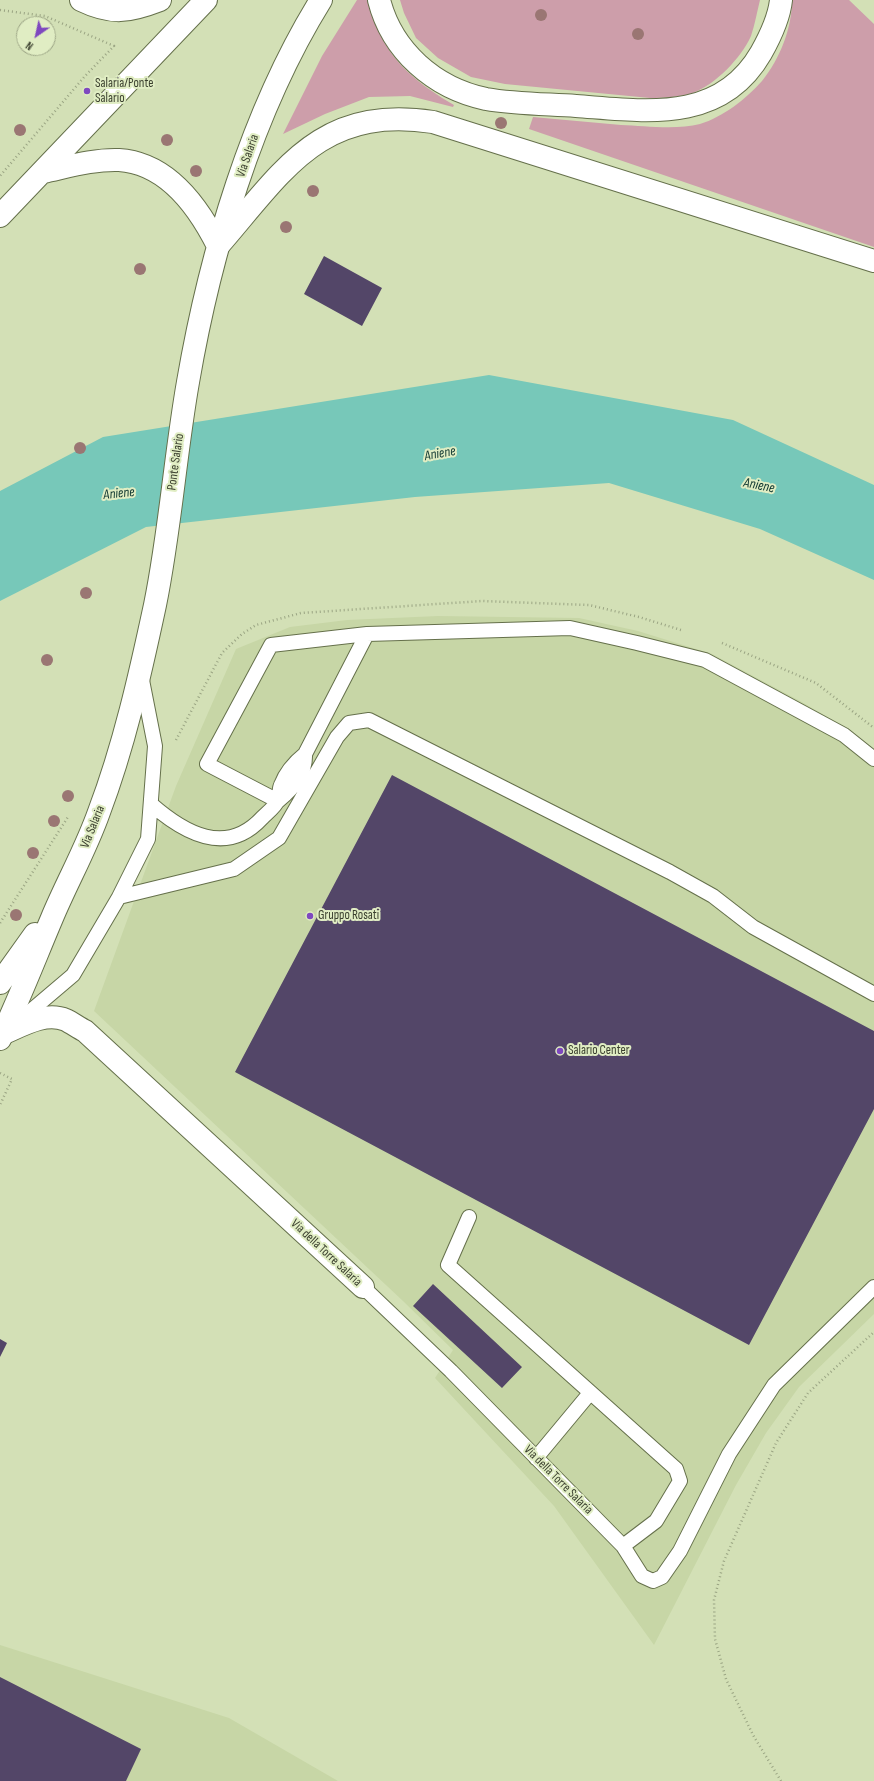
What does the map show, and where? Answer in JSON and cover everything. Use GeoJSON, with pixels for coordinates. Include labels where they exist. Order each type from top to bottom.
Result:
{"type":"FeatureCollection","features":[{"type":"Feature","properties":{"kind":"main road"},"geometry":{"type":"LineString","coordinates":[[81,0],[102,8],[119,11],[135,9],[160,0]]}},
{"type":"Feature","properties":{"kind":"main road"},"geometry":{"type":"LineString","coordinates":[[0,216],[206,0]]}},
{"type":"Feature","properties":{"kind":"main road","name":"Via Salaria"},"geometry":{"type":"LineString","coordinates":[[199,321],[218,246],[255,134],[277,84],[321,0]]}},
{"type":"Feature","properties":{"kind":"main road"},"geometry":{"type":"LineString","coordinates":[[379,0],[389,29],[407,55],[425,71],[461,91],[498,101],[658,110],[690,107],[711,100],[740,80],[758,58],[771,35],[781,0]]}},
{"type":"Feature","properties":{"kind":"main road"},"geometry":{"type":"LineString","coordinates":[[43,172],[111,160],[128,162],[144,167],[165,178],[183,192],[199,212],[218,246],[289,164],[320,140],[345,128],[368,121],[409,118],[433,122],[874,262]]}},
{"type":"Feature","properties":{"kind":"main road","name":"Ponte Salario"},"geometry":{"type":"LineString","coordinates":[[155,604],[186,391],[199,321]]}},
{"type":"Feature","properties":{"kind":"main road","name":"Via Salaria"},"geometry":{"type":"LineString","coordinates":[[1,1037],[58,903],[78,862],[99,812],[117,759],[155,604]]}},
{"type":"Feature","properties":{"kind":"main road"},"geometry":{"type":"LineString","coordinates":[[0,983],[58,903]]}},
{"type":"Feature","properties":{"kind":"main road","name":"Via della Torre Salaria"},"geometry":{"type":"LineString","coordinates":[[1,1037],[37,1020],[51,1017],[65,1020],[85,1031],[363,1287]]}},
{"type":"Feature","properties":{"kind":"lane"},"geometry":{"type":"LineString","coordinates":[[278,800],[206,764],[270,645],[367,634],[570,628],[637,643],[705,660],[844,735],[874,760]]}},
{"type":"Feature","properties":{"kind":"lane"},"geometry":{"type":"LineString","coordinates":[[151,804],[166,818],[199,836],[230,839],[257,824],[278,800],[292,790],[306,764],[305,754],[367,634]]}},
{"type":"Feature","properties":{"kind":"lane"},"geometry":{"type":"LineString","coordinates":[[1,1037],[73,975],[119,897],[148,839],[155,746],[140,670]]}},
{"type":"Feature","properties":{"kind":"lane"},"geometry":{"type":"LineString","coordinates":[[119,897],[234,869],[279,838],[337,737],[349,723],[369,720],[663,868],[713,896],[753,927],[874,994]]}},
{"type":"Feature","properties":{"kind":"lane"},"geometry":{"type":"LineString","coordinates":[[469,1217],[448,1265],[676,1469],[680,1481],[656,1521],[623,1546]]}},
{"type":"Feature","properties":{"kind":"lane","name":"Via della Torre Salaria"},"geometry":{"type":"LineString","coordinates":[[363,1287],[451,1371],[623,1546],[642,1576],[653,1581],[662,1577],[680,1551],[729,1454],[774,1384],[874,1287]]}},
{"type":"Feature","properties":{"kind":"lane"},"geometry":{"type":"LineString","coordinates":[[536,1458],[590,1393]]}},
{"type":"Feature","properties":{"kind":"path"},"geometry":{"type":"LineString","coordinates":[[0,10],[45,16],[114,46],[85,76],[0,176]]}},
{"type":"Feature","properties":{"kind":"path"},"geometry":{"type":"LineString","coordinates":[[0,923],[73,811]]}},
{"type":"Feature","properties":{"kind":"path"},"geometry":{"type":"LineString","coordinates":[[0,1073],[12,1079],[0,1105]]}},
{"type":"Feature","properties":{"kind":"path"},"geometry":{"type":"LineString","coordinates":[[781,1781],[753,1735],[726,1680],[715,1639],[714,1600],[724,1561],[776,1443],[808,1393],[874,1332]]}},
{"type":"Feature","properties":{"kind":"shaded area"},"geometry":{"type":"Polygon","coordinates":[[[357,0],[372,0],[376,21],[382,38],[398,62],[430,90],[454,105],[453,107],[410,96],[369,97],[325,114],[283,134],[322,56],[357,0]]]}},
{"type":"Feature","properties":{"kind":"shaded area"},"geometry":{"type":"Polygon","coordinates":[[[400,0],[760,0],[751,36],[747,44],[741,53],[719,77],[702,89],[693,93],[672,97],[650,98],[505,84],[471,77],[438,58],[416,38],[404,13],[400,0]]]}},
{"type":"Feature","properties":{"kind":"shaded area"},"geometry":{"type":"Polygon","coordinates":[[[792,0],[849,0],[874,24],[874,247],[529,129],[533,117],[650,127],[691,126],[709,121],[734,107],[762,81],[774,63],[784,43],[790,21],[792,0]]]}},
{"type":"Feature","properties":{"kind":"shaded area"},"geometry":{"type":"Polygon","coordinates":[[[438,616],[579,618],[638,631],[712,654],[800,701],[848,729],[874,749],[874,1314],[799,1387],[766,1433],[736,1485],[654,1645],[554,1506],[435,1378],[453,1350],[403,1301],[94,1011],[176,786],[236,649],[290,627],[347,620],[438,616]]]}},
{"type":"Feature","properties":{"kind":"shaded area"},"geometry":{"type":"Polygon","coordinates":[[[0,1645],[229,1718],[338,1781],[0,1781],[0,1645]]]}},
{"type":"Feature","properties":{"kind":"water","name":"Aniene"},"geometry":{"type":"Polygon","coordinates":[[[489,375],[733,420],[874,485],[874,580],[760,529],[609,483],[415,497],[146,527],[0,601],[0,491],[103,437],[489,375]]]}},
{"type":"Feature","properties":{"kind":"building"},"geometry":{"type":"Polygon","coordinates":[[[324,256],[382,288],[362,326],[304,294],[324,256]]]}},
{"type":"Feature","properties":{"kind":"building","name":"Salario Center"},"geometry":{"type":"Polygon","coordinates":[[[392,775],[874,1031],[874,1109],[749,1345],[235,1072],[392,775]]]}},
{"type":"Feature","properties":{"kind":"building"},"geometry":{"type":"Polygon","coordinates":[[[433,1284],[522,1367],[502,1388],[413,1306],[433,1284]]]}},
{"type":"Feature","properties":{"kind":"building"},"geometry":{"type":"Polygon","coordinates":[[[0,1339],[7,1343],[0,1357],[0,1339]]]}},
{"type":"Feature","properties":{"kind":"building"},"geometry":{"type":"Polygon","coordinates":[[[0,1677],[141,1749],[126,1781],[0,1781],[0,1677]]]}},
{"type":"Feature","properties":{"kind":"place","name":"Salaria/Ponte Salario"},"geometry":{"type":"Point","coordinates":[87,91]}},
{"type":"Feature","properties":{"kind":"place","name":"Gruppo Rosati"},"geometry":{"type":"Point","coordinates":[310,916]}},
{"type":"Feature","properties":{"kind":"place","name":"Salario Center"},"geometry":{"type":"Point","coordinates":[560,1051]}}]}
